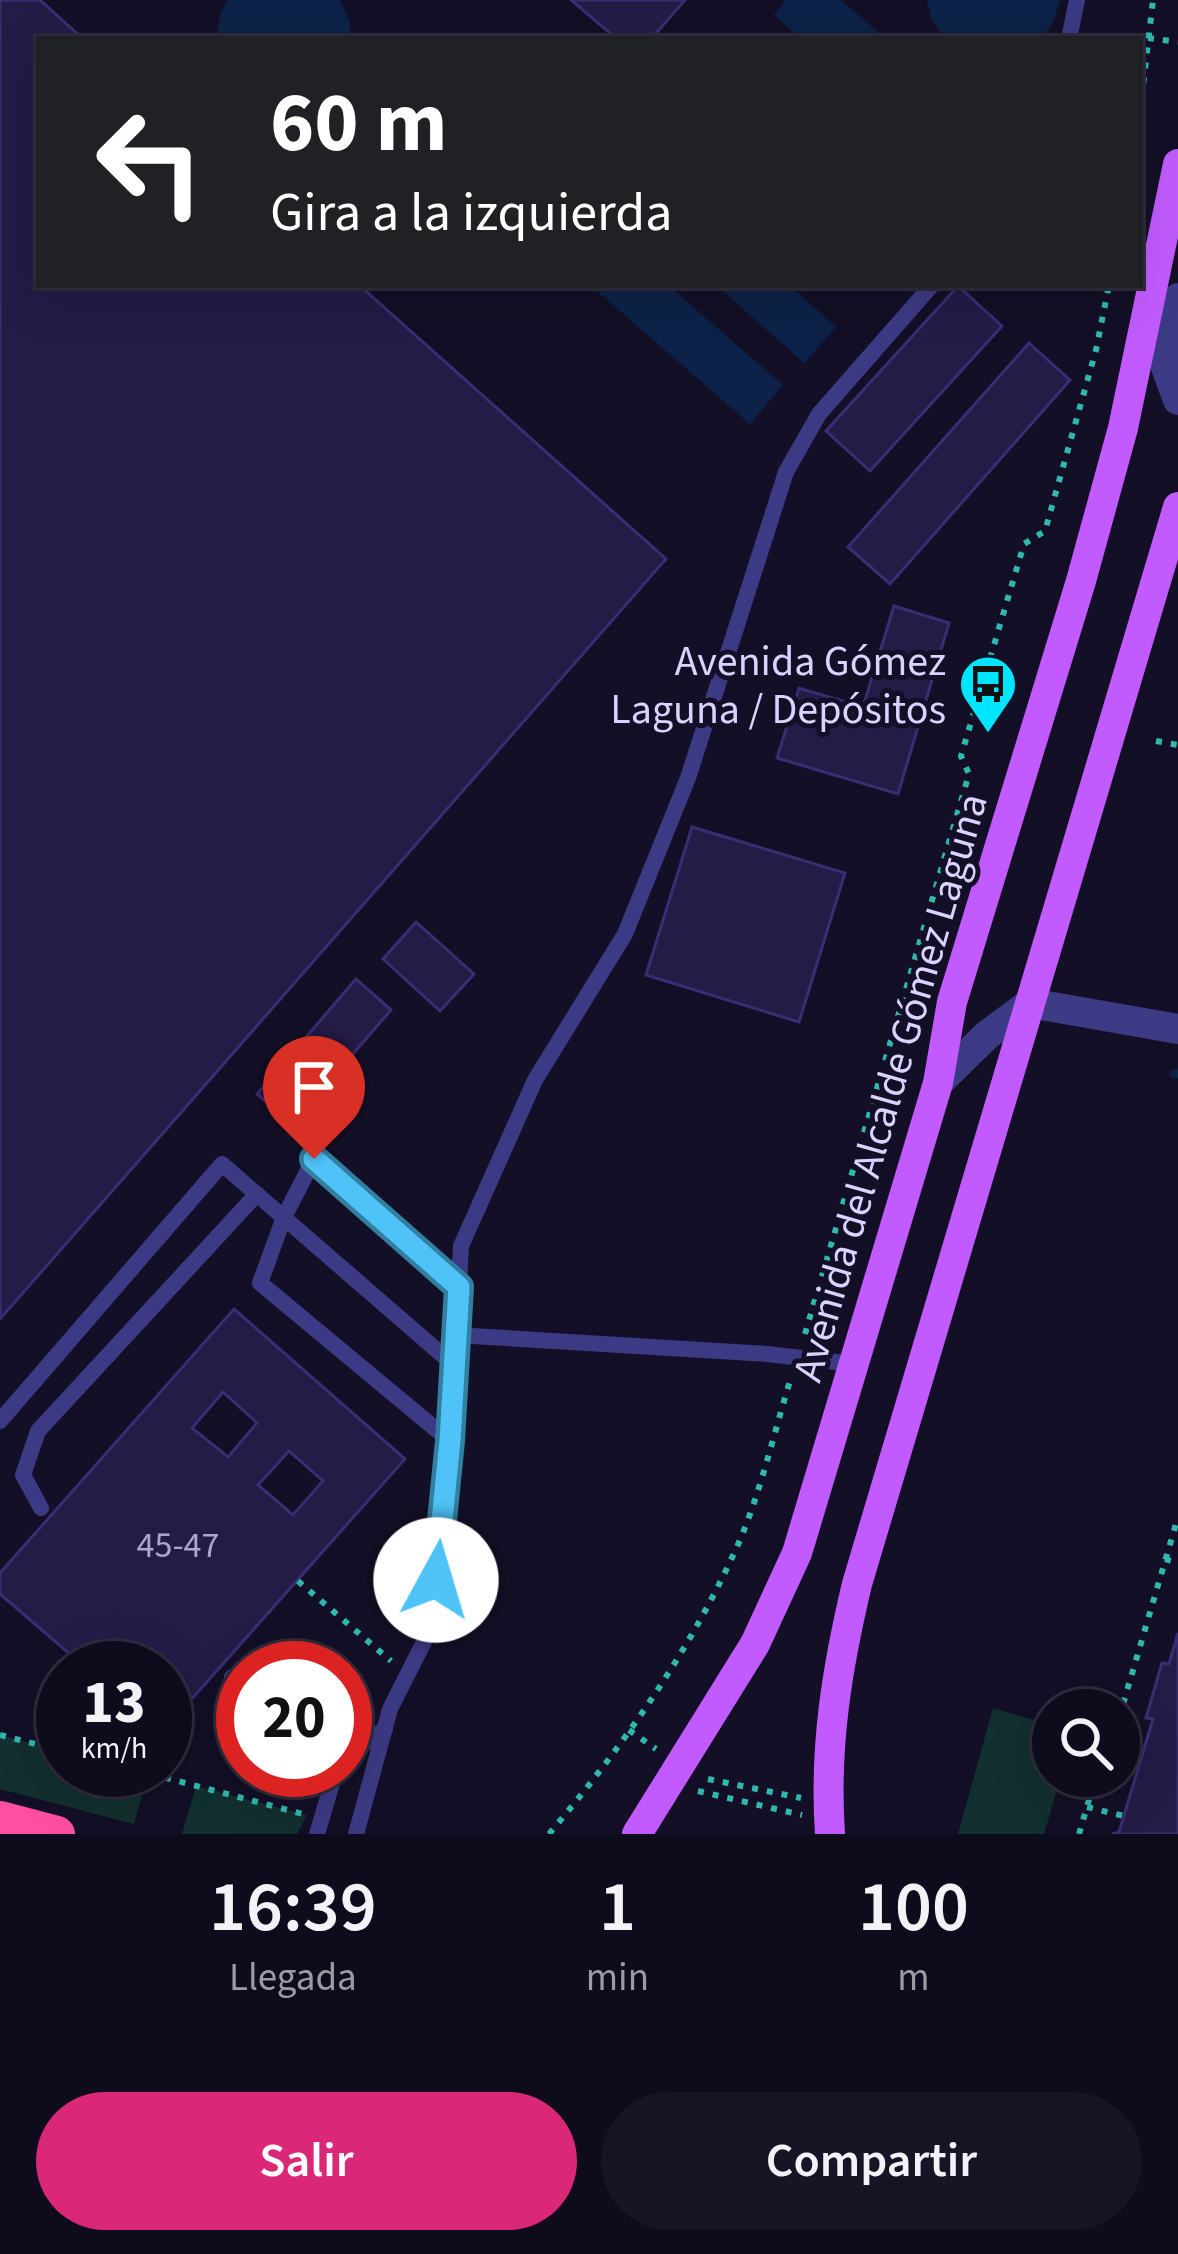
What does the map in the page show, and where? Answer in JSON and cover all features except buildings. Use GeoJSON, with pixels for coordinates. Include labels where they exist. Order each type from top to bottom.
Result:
{"type":"FeatureCollection","features":[{"type":"Feature","properties":{"kind":"highway"},"geometry":{"type":"LineString","coordinates":[[0,1819],[57,1834]]}},
{"type":"Feature","properties":{"kind":"main road","name":"Avenida del Alcalde Gómez Laguna"},"geometry":{"type":"LineString","coordinates":[[637,1834],[687,1778],[797,1553],[938,1083],[952,1002],[1081,581],[1123,428],[1177,184]]}},
{"type":"Feature","properties":{"kind":"main road"},"geometry":{"type":"LineString","coordinates":[[830,1834],[815,1807],[857,1584],[1178,507]]}},
{"type":"Feature","properties":{"kind":"street"},"geometry":{"type":"LineString","coordinates":[[1178,298],[1166,367],[1178,400]]}},
{"type":"Feature","properties":{"kind":"street"},"geometry":{"type":"LineString","coordinates":[[938,1083],[986,1036],[1030,1003],[1178,1029]]}},
{"type":"Feature","properties":{"kind":"lane"},"geometry":{"type":"LineString","coordinates":[[1070,36],[1077,0]]}},
{"type":"Feature","properties":{"kind":"lane"},"geometry":{"type":"LineString","coordinates":[[356,1834],[390,1709],[432,1626],[450,1441],[461,1246],[535,1080],[625,934],[688,778],[786,472],[819,414],[929,288]]}},
{"type":"Feature","properties":{"kind":"lane"},"geometry":{"type":"LineString","coordinates":[[450,1441],[260,1283],[284,1217],[314,1159],[459,1287]]}},
{"type":"Feature","properties":{"kind":"lane"},"geometry":{"type":"LineString","coordinates":[[0,1421],[223,1164],[454,1366]]}},
{"type":"Feature","properties":{"kind":"lane"},"geometry":{"type":"LineString","coordinates":[[41,1508],[23,1475],[38,1431],[257,1194]]}},
{"type":"Feature","properties":{"kind":"lane"},"geometry":{"type":"LineString","coordinates":[[456,1335],[854,1364]]}},
{"type":"Feature","properties":{"kind":"lane"},"geometry":{"type":"LineString","coordinates":[[372,1739],[386,1729]]}},
{"type":"Feature","properties":{"kind":"lane"},"geometry":{"type":"LineString","coordinates":[[319,1826],[327,1797]]}},
{"type":"Feature","properties":{"kind":"path"},"geometry":{"type":"LineString","coordinates":[[1143,85],[1153,0]]}},
{"type":"Feature","properties":{"kind":"path"},"geometry":{"type":"LineString","coordinates":[[1148,38],[1178,41]]}},
{"type":"Feature","properties":{"kind":"path","name":"Avenida del Alcalde Gómez Laguna"},"geometry":{"type":"LineString","coordinates":[[549,1834],[682,1653],[742,1536],[967,784],[969,774],[961,756],[1024,544],[1045,531],[1096,350],[1108,288]]}},
{"type":"Feature","properties":{"kind":"path"},"geometry":{"type":"LineString","coordinates":[[1156,741],[1178,746]]}},
{"type":"Feature","properties":{"kind":"path"},"geometry":{"type":"LineString","coordinates":[[1128,1689],[1178,1517]]}},
{"type":"Feature","properties":{"kind":"path"},"geometry":{"type":"LineString","coordinates":[[1166,1559],[1178,1563]]}},
{"type":"Feature","properties":{"kind":"path"},"geometry":{"type":"LineString","coordinates":[[298,1581],[407,1675]]}},
{"type":"Feature","properties":{"kind":"path"},"geometry":{"type":"LineString","coordinates":[[629,1730],[687,1778],[815,1807]]}},
{"type":"Feature","properties":{"kind":"path"},"geometry":{"type":"LineString","coordinates":[[0,1735],[36,1744]]}},
{"type":"Feature","properties":{"kind":"path"},"geometry":{"type":"LineString","coordinates":[[1140,1735],[1148,1737]]}},
{"type":"Feature","properties":{"kind":"path"},"geometry":{"type":"LineString","coordinates":[[687,1778],[799,1798],[815,1807]]}},
{"type":"Feature","properties":{"kind":"path"},"geometry":{"type":"LineString","coordinates":[[192,1787],[319,1826]]}},
{"type":"Feature","properties":{"kind":"path"},"geometry":{"type":"LineString","coordinates":[[1079,1834],[1090,1797]]}},
{"type":"Feature","properties":{"kind":"path"},"geometry":{"type":"LineString","coordinates":[[1087,1807],[1124,1816]]}},
{"type":"Feature","properties":{"kind":"green space"},"geometry":{"type":"Polygon","coordinates":[[[993,1708],[1032,1720],[1032,1797],[1055,1797],[1044,1834],[958,1834],[993,1708]]]}},
{"type":"Feature","properties":{"kind":"green space"},"geometry":{"type":"Polygon","coordinates":[[[0,1735],[36,1744],[36,1797],[141,1797],[134,1824],[0,1789],[0,1735]]]}},
{"type":"Feature","properties":{"kind":"green space"},"geometry":{"type":"Polygon","coordinates":[[[196,1786],[216,1791],[216,1797],[238,1797],[307,1815],[297,1834],[182,1834],[196,1786]]]}},
{"type":"Feature","properties":{"kind":"water"},"geometry":{"type":"Polygon","coordinates":[[[227,0],[340,0],[350,22],[350,36],[216,36],[227,0]]]}},
{"type":"Feature","properties":{"kind":"water"},"geometry":{"type":"Polygon","coordinates":[[[786,0],[841,0],[883,36],[798,36],[774,15],[786,0]]]}},
{"type":"Feature","properties":{"kind":"water"},"geometry":{"type":"Polygon","coordinates":[[[927,0],[1060,0],[1044,36],[943,36],[927,0]]]}},
{"type":"Feature","properties":{"kind":"water"},"geometry":{"type":"Polygon","coordinates":[[[593,288],[671,288],[783,385],[750,424],[593,288]]]}},
{"type":"Feature","properties":{"kind":"water"},"geometry":{"type":"Polygon","coordinates":[[[719,288],[792,288],[836,327],[804,363],[719,288]]]}},
{"type":"Feature","properties":{"kind":"waterway"},"geometry":{"type":"LineString","coordinates":[[1174,1074],[1178,1073]]}},
{"type":"Feature","properties":{"kind":"place","name":"Avenida Gómez Laguna / Depósitos"},"geometry":{"type":"Point","coordinates":[988,735]}},
{"type":"Feature","properties":{"kind":"route"},"geometry":{"type":"LineString","coordinates":[[314,1159],[459,1287],[436,1580]]}}]}
